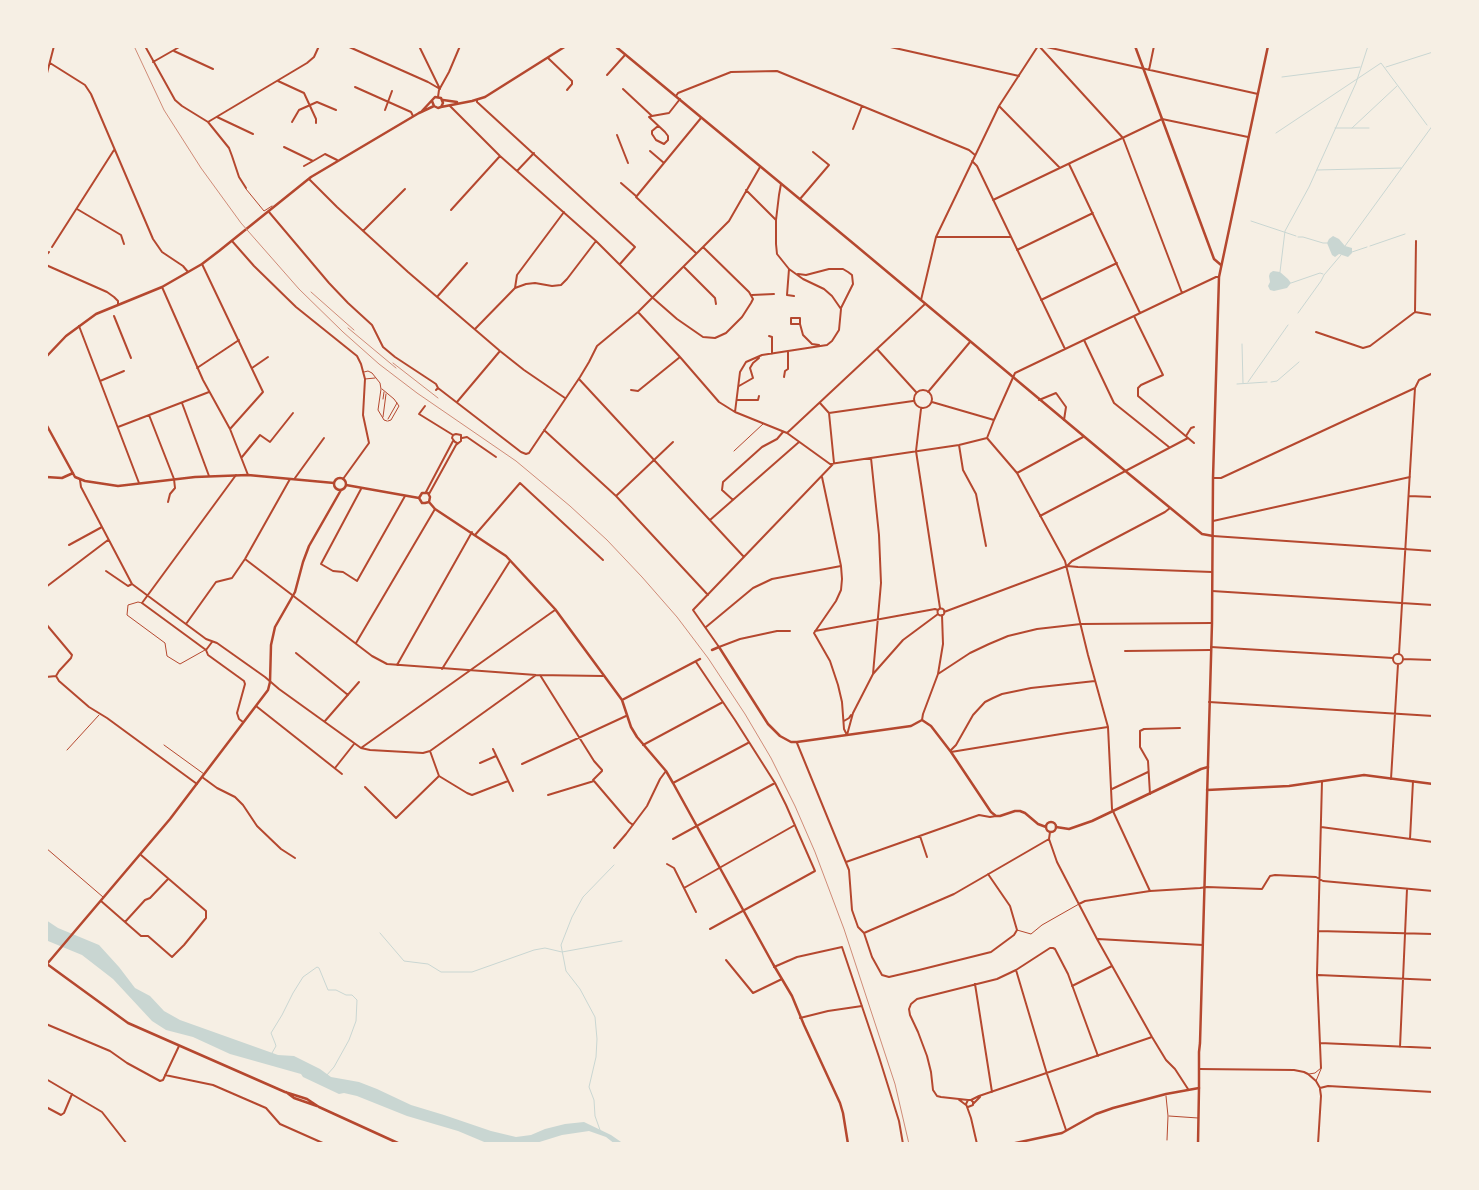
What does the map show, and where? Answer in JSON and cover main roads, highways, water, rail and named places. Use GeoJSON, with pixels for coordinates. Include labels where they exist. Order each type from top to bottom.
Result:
{"type":"FeatureCollection","features":[{"type":"Feature","properties":{"kind":"waterway"},"geometry":{"type":"LineString","coordinates":[[1280,272],[1285,231],[1309,187],[1356,83],[1368,46]]}},
{"type":"Feature","properties":{"kind":"waterway"},"geometry":{"type":"LineString","coordinates":[[1386,67],[1433,52]]}},
{"type":"Feature","properties":{"kind":"waterway"},"geometry":{"type":"LineString","coordinates":[[1276,133],[1381,63],[1427,125]]}},
{"type":"Feature","properties":{"kind":"waterway"},"geometry":{"type":"LineString","coordinates":[[1282,77],[1360,67]]}},
{"type":"Feature","properties":{"kind":"waterway"},"geometry":{"type":"LineString","coordinates":[[1352,128],[1397,86]]}},
{"type":"Feature","properties":{"kind":"waterway"},"geometry":{"type":"LineString","coordinates":[[1345,246],[1433,125]]}},
{"type":"Feature","properties":{"kind":"waterway"},"geometry":{"type":"LineString","coordinates":[[1335,128],[1369,128]]}},
{"type":"Feature","properties":{"kind":"waterway"},"geometry":{"type":"LineString","coordinates":[[1317,170],[1401,168]]}},
{"type":"Feature","properties":{"kind":"waterway"},"geometry":{"type":"LineString","coordinates":[[1251,221],[1296,236]]}},
{"type":"Feature","properties":{"kind":"waterway"},"geometry":{"type":"LineString","coordinates":[[1370,246],[1405,234]]}},
{"type":"Feature","properties":{"kind":"waterway"},"geometry":{"type":"LineString","coordinates":[[1298,237],[1327,243]]}},
{"type":"Feature","properties":{"kind":"waterway"},"geometry":{"type":"LineString","coordinates":[[1352,252],[1367,247]]}},
{"type":"Feature","properties":{"kind":"waterway"},"geometry":{"type":"LineString","coordinates":[[1298,313],[1324,275],[1341,255]]}},
{"type":"Feature","properties":{"kind":"waterway"},"geometry":{"type":"LineString","coordinates":[[1291,283],[1320,273],[1323,274]]}},
{"type":"Feature","properties":{"kind":"waterway"},"geometry":{"type":"LineString","coordinates":[[1248,382],[1288,325]]}},
{"type":"Feature","properties":{"kind":"waterway"},"geometry":{"type":"LineString","coordinates":[[1242,344],[1243,383]]}},
{"type":"Feature","properties":{"kind":"waterway"},"geometry":{"type":"LineString","coordinates":[[1271,382],[1277,381],[1299,362]]}},
{"type":"Feature","properties":{"kind":"waterway"},"geometry":{"type":"LineString","coordinates":[[1237,384],[1267,382]]}},
{"type":"Feature","properties":{"kind":"waterway"},"geometry":{"type":"LineString","coordinates":[[600,1130],[595,1116],[594,1100],[589,1087],[596,1057],[595,1017],[580,989],[566,971],[561,945],[572,917],[583,897],[614,865]]}},
{"type":"Feature","properties":{"kind":"waterway"},"geometry":{"type":"LineString","coordinates":[[380,933],[404,961],[428,964],[441,972],[472,972],[534,950],[545,948],[562,952],[622,941]]}},
{"type":"Feature","properties":{"kind":"waterway"},"geometry":{"type":"LineString","coordinates":[[272,1053],[276,1046],[271,1033],[303,977],[317,967],[328,990],[336,990],[346,995],[352,995],[357,1000],[356,1021],[349,1040],[334,1067],[326,1076]]}},
{"type":"Feature","properties":{"kind":"railway"},"geometry":{"type":"LineString","coordinates":[[134,46],[164,110],[201,168],[241,223],[299,289],[379,364],[417,393],[516,461],[570,506],[607,540],[642,577],[677,617],[708,658],[771,758],[815,852],[844,929],[895,1084],[909,1144]]}},
{"type":"Feature","properties":{"kind":"railway"},"geometry":{"type":"LineString","coordinates":[[311,292],[354,330]]}},
{"type":"Feature","properties":{"kind":"railway"},"geometry":{"type":"LineString","coordinates":[[348,328],[396,368]]}},
{"type":"Feature","properties":{"kind":"railway"},"geometry":{"type":"LineString","coordinates":[[393,363],[438,398]]}}]}
